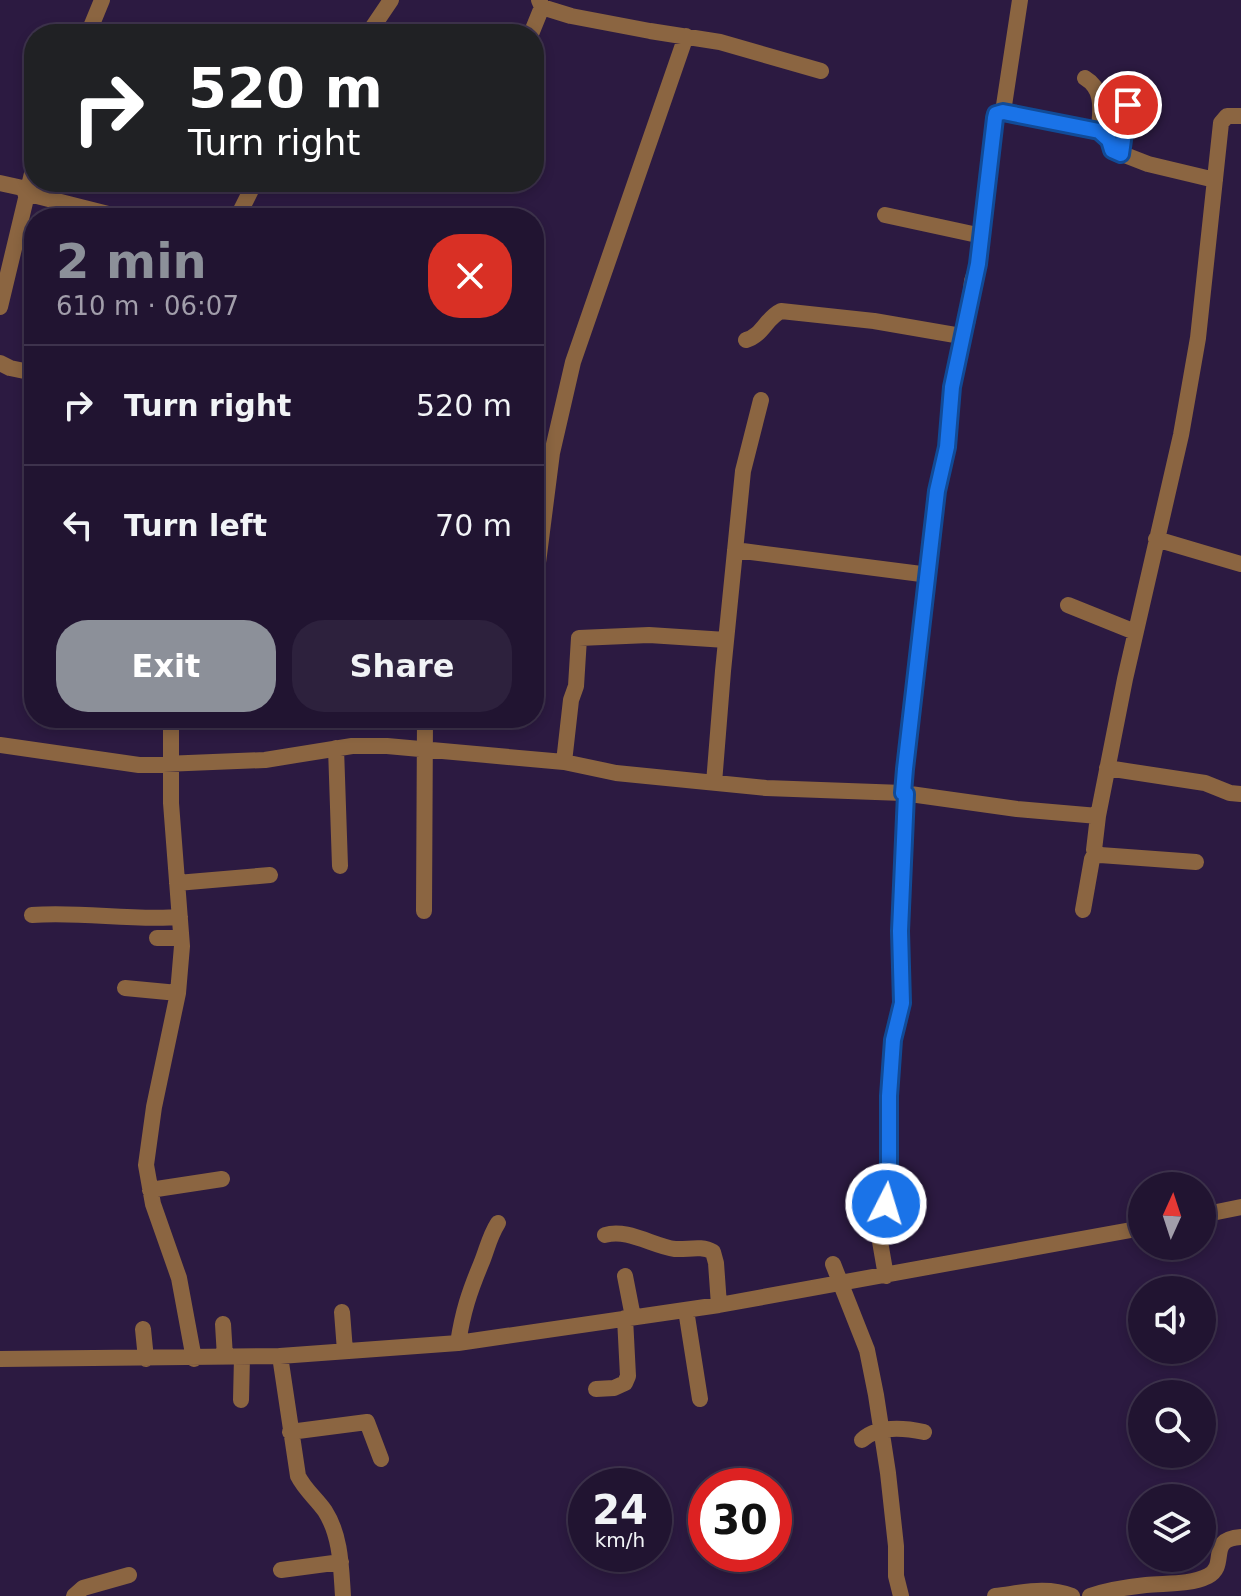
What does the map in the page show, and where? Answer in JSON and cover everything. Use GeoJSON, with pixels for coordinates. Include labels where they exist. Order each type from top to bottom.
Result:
{"type":"FeatureCollection","features":[{"type":"Feature","properties":{"kind":"street"},"geometry":{"type":"LineString","coordinates":[[92,24],[102,0]]}},
{"type":"Feature","properties":{"kind":"street"},"geometry":{"type":"LineString","coordinates":[[375,24],[391,0]]}},
{"type":"Feature","properties":{"kind":"street"},"geometry":{"type":"LineString","coordinates":[[1003,112],[1020,0]]}},
{"type":"Feature","properties":{"kind":"street"},"geometry":{"type":"LineString","coordinates":[[534,24],[541,4],[571,16],[720,42],[821,71]]}},
{"type":"Feature","properties":{"kind":"street"},"geometry":{"type":"LineString","coordinates":[[544,510],[552,453],[573,362],[686,36]]}},
{"type":"Feature","properties":{"kind":"street"},"geometry":{"type":"LineString","coordinates":[[1085,78],[1099,92],[1099,131]]}},
{"type":"Feature","properties":{"kind":"street"},"geometry":{"type":"LineString","coordinates":[[1121,154],[1128,105]]}},
{"type":"Feature","properties":{"kind":"street"},"geometry":{"type":"LineString","coordinates":[[886,1276],[878,1230],[889,1186],[889,1096],[895,1026],[902,1003],[900,931],[905,769],[937,491],[945,461],[952,387],[961,336],[967,324],[982,236],[996,114],[1003,112],[1099,131],[1109,140],[1112,150],[1121,154],[1148,164],[1215,180]]}},
{"type":"Feature","properties":{"kind":"street"},"geometry":{"type":"LineString","coordinates":[[1083,910],[1095,853],[1098,816],[1135,632],[1181,435],[1198,338],[1221,123],[1227,116],[1241,116]]}},
{"type":"Feature","properties":{"kind":"street"},"geometry":{"type":"LineString","coordinates":[[0,183],[24,190]]}},
{"type":"Feature","properties":{"kind":"street"},"geometry":{"type":"LineString","coordinates":[[0,307],[26,192]]}},
{"type":"Feature","properties":{"kind":"street"},"geometry":{"type":"LineString","coordinates":[[30,192],[88,208]]}},
{"type":"Feature","properties":{"kind":"street"},"geometry":{"type":"LineString","coordinates":[[885,215],[982,236]]}},
{"type":"Feature","properties":{"kind":"street"},"geometry":{"type":"LineString","coordinates":[[746,340],[756,337],[774,314],[781,311],[874,321],[961,336]]}},
{"type":"Feature","properties":{"kind":"street"},"geometry":{"type":"LineString","coordinates":[[0,363],[24,371]]}},
{"type":"Feature","properties":{"kind":"street"},"geometry":{"type":"LineString","coordinates":[[715,774],[743,471],[761,400]]}},
{"type":"Feature","properties":{"kind":"street"},"geometry":{"type":"LineString","coordinates":[[1156,539],[1241,564]]}},
{"type":"Feature","properties":{"kind":"street"},"geometry":{"type":"LineString","coordinates":[[735,550],[929,575]]}},
{"type":"Feature","properties":{"kind":"street"},"geometry":{"type":"LineString","coordinates":[[1068,605],[1135,632]]}},
{"type":"Feature","properties":{"kind":"street"},"geometry":{"type":"LineString","coordinates":[[564,758],[565,737],[576,686],[578,641],[582,636],[649,635],[726,640]]}},
{"type":"Feature","properties":{"kind":"street"},"geometry":{"type":"LineString","coordinates":[[171,728],[177,883],[169,938],[175,992],[146,1165],[150,1190],[179,1278],[194,1359]]}},
{"type":"Feature","properties":{"kind":"street"},"geometry":{"type":"LineString","coordinates":[[0,745],[139,765],[265,760],[336,748],[375,746],[424,734],[564,758],[616,773],[715,774],[766,788],[904,791],[1017,809],[1098,816]]}},
{"type":"Feature","properties":{"kind":"street"},"geometry":{"type":"LineString","coordinates":[[424,734],[424,911]]}},
{"type":"Feature","properties":{"kind":"street"},"geometry":{"type":"LineString","coordinates":[[336,748],[340,866]]}},
{"type":"Feature","properties":{"kind":"street"},"geometry":{"type":"LineString","coordinates":[[1107,768],[1205,783],[1241,794]]}},
{"type":"Feature","properties":{"kind":"street"},"geometry":{"type":"LineString","coordinates":[[1095,853],[1196,862]]}},
{"type":"Feature","properties":{"kind":"street"},"geometry":{"type":"LineString","coordinates":[[177,883],[270,875]]}},
{"type":"Feature","properties":{"kind":"street"},"geometry":{"type":"LineString","coordinates":[[32,915],[60,912],[170,918]]}},
{"type":"Feature","properties":{"kind":"street"},"geometry":{"type":"LineString","coordinates":[[125,988],[175,992]]}},
{"type":"Feature","properties":{"kind":"street"},"geometry":{"type":"LineString","coordinates":[[150,1190],[222,1179]]}},
{"type":"Feature","properties":{"kind":"street"},"geometry":{"type":"LineString","coordinates":[[1216,1212],[1241,1207]]}},
{"type":"Feature","properties":{"kind":"street"},"geometry":{"type":"LineString","coordinates":[[458,1343],[469,1289],[489,1237],[498,1223]]}},
{"type":"Feature","properties":{"kind":"street"},"geometry":{"type":"LineString","coordinates":[[0,1359],[194,1359],[281,1369],[345,1351],[458,1343],[688,1319],[719,1305],[843,1296],[886,1276],[1128,1231]]}},
{"type":"Feature","properties":{"kind":"street"},"geometry":{"type":"LineString","coordinates":[[605,1235],[611,1233],[676,1249],[708,1249],[713,1252],[719,1305]]}},
{"type":"Feature","properties":{"kind":"street"},"geometry":{"type":"LineString","coordinates":[[833,1264],[843,1296],[867,1350],[882,1431],[896,1546],[896,1576],[901,1596]]}},
{"type":"Feature","properties":{"kind":"street"},"geometry":{"type":"LineString","coordinates":[[596,1389],[614,1388],[625,1383],[628,1376],[625,1276]]}},
{"type":"Feature","properties":{"kind":"street"},"geometry":{"type":"LineString","coordinates":[[342,1312],[345,1351]]}},
{"type":"Feature","properties":{"kind":"street"},"geometry":{"type":"LineString","coordinates":[[688,1319],[700,1399]]}},
{"type":"Feature","properties":{"kind":"street"},"geometry":{"type":"LineString","coordinates":[[223,1324],[237,1365],[241,1400]]}},
{"type":"Feature","properties":{"kind":"street"},"geometry":{"type":"LineString","coordinates":[[143,1329],[146,1359]]}},
{"type":"Feature","properties":{"kind":"street"},"geometry":{"type":"LineString","coordinates":[[281,1369],[298,1476],[328,1517],[334,1531],[343,1596]]}},
{"type":"Feature","properties":{"kind":"street"},"geometry":{"type":"LineString","coordinates":[[290,1432],[367,1422],[381,1459]]}},
{"type":"Feature","properties":{"kind":"street"},"geometry":{"type":"LineString","coordinates":[[862,1440],[882,1431],[910,1428],[924,1432]]}},
{"type":"Feature","properties":{"kind":"street"},"geometry":{"type":"LineString","coordinates":[[1090,1596],[1207,1576],[1216,1567],[1222,1543],[1241,1537]]}},
{"type":"Feature","properties":{"kind":"street"},"geometry":{"type":"LineString","coordinates":[[281,1570],[338,1562]]}},
{"type":"Feature","properties":{"kind":"street"},"geometry":{"type":"LineString","coordinates":[[74,1596],[83,1588],[129,1575]]}},
{"type":"Feature","properties":{"kind":"street"},"geometry":{"type":"LineString","coordinates":[[995,1596],[1041,1589],[1072,1596]]}},
{"type":"Feature","properties":{"kind":"route"},"geometry":{"type":"LineString","coordinates":[[886,1204],[893,1040],[902,1003],[900,931],[906,794],[903,793],[912,698],[937,491],[945,461],[952,387],[961,336],[966,330],[972,281],[978,264],[995,118],[996,114],[1003,112],[1099,131],[1109,140],[1112,150],[1121,154],[1128,105]]}}]}
